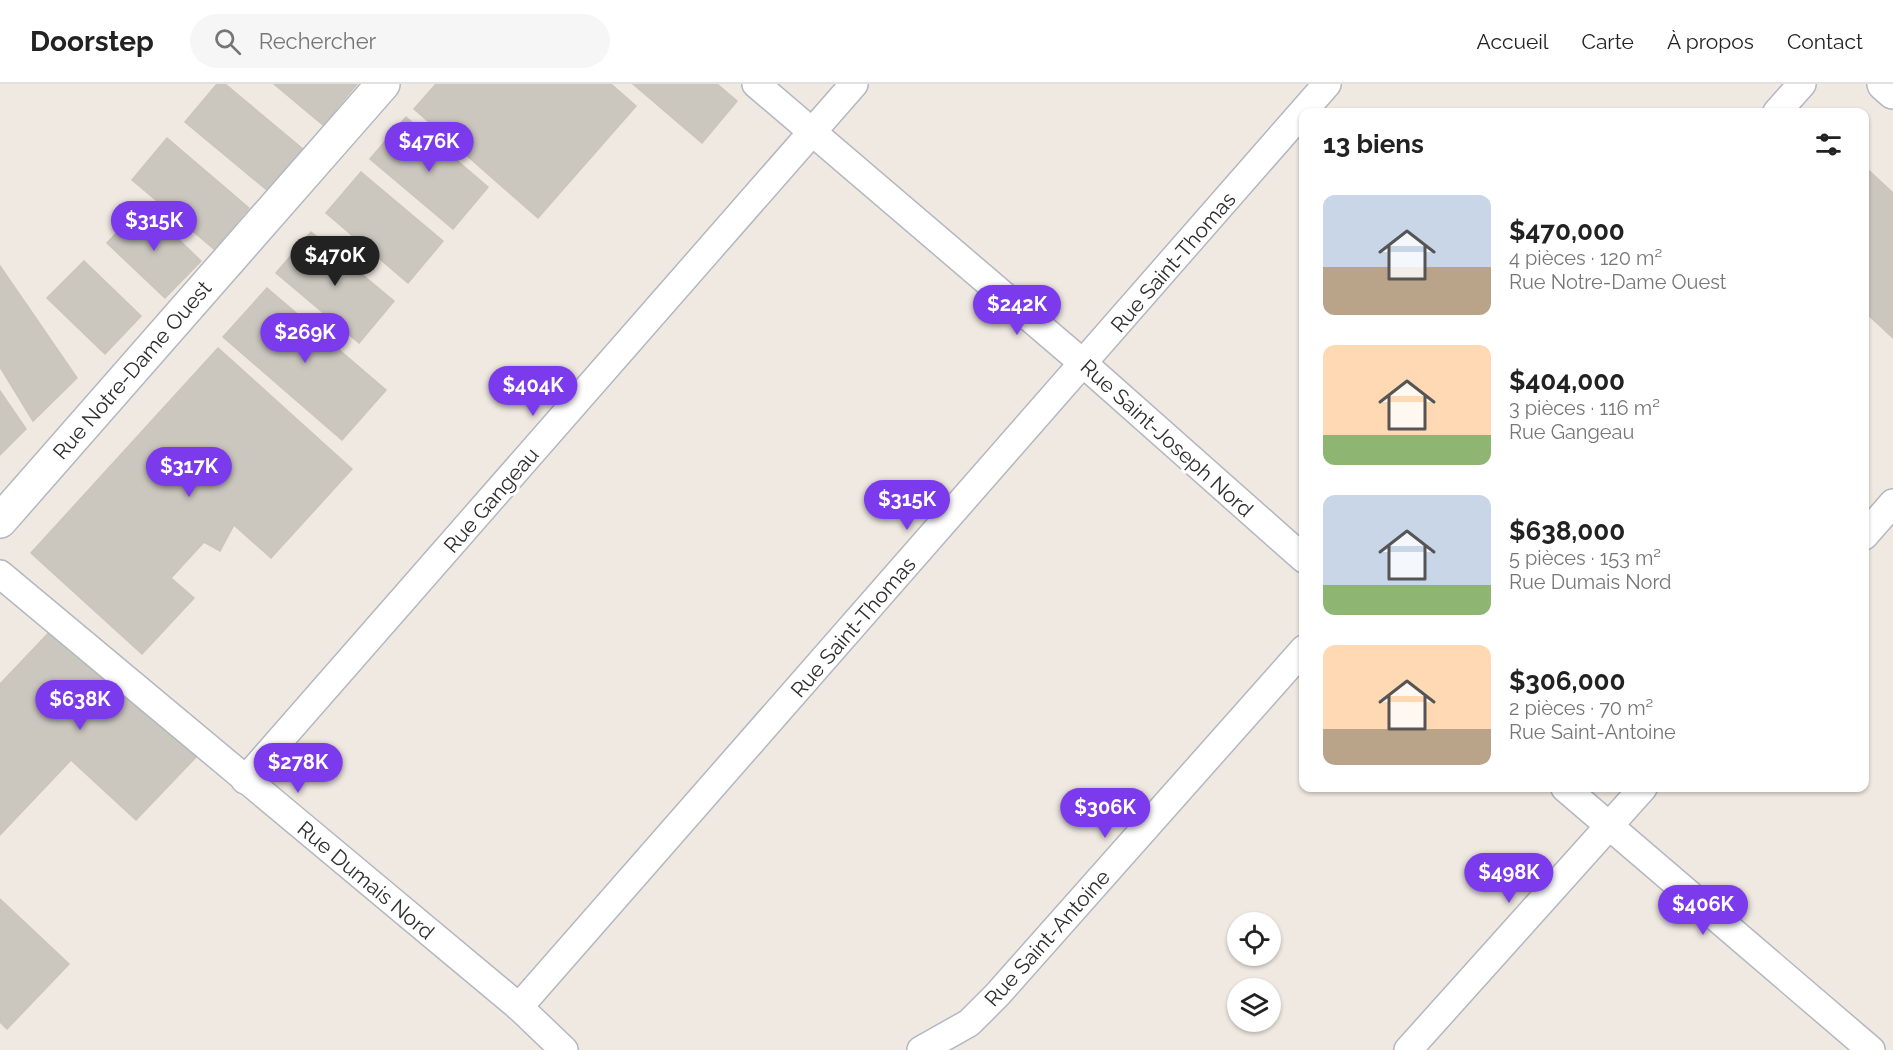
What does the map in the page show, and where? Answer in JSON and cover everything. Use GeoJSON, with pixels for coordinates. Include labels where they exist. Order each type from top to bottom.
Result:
{"type":"FeatureCollection","features":[{"type":"Feature","properties":{"kind":"street","name":"Rue Notre-Dame Ouest"},"geometry":{"type":"LineString","coordinates":[[0,521],[384,84]]}},
{"type":"Feature","properties":{"kind":"street","name":"Rue Saint-Joseph Nord"},"geometry":{"type":"LineString","coordinates":[[756,84],[1084,364],[1299,555]]}},
{"type":"Feature","properties":{"kind":"street","name":"Rue Gangeau"},"geometry":{"type":"LineString","coordinates":[[245,780],[854,84]]}},
{"type":"Feature","properties":{"kind":"street","name":"Rue Saint-Thomas"},"geometry":{"type":"LineString","coordinates":[[1307,108],[1328,84]]}},
{"type":"Feature","properties":{"kind":"street"},"geometry":{"type":"LineString","coordinates":[[1781,108],[1802,84]]}},
{"type":"Feature","properties":{"kind":"street"},"geometry":{"type":"LineString","coordinates":[[1884,84],[1893,93]]}},
{"type":"Feature","properties":{"kind":"street","name":"Rue Saint-Thomas"},"geometry":{"type":"LineString","coordinates":[[519,1007],[1299,117]]}},
{"type":"Feature","properties":{"kind":"street"},"geometry":{"type":"LineString","coordinates":[[1869,530],[1893,503]]}},
{"type":"Feature","properties":{"kind":"street","name":"Rue Dumais Nord"},"geometry":{"type":"LineString","coordinates":[[0,574],[519,1007],[564,1050]]}},
{"type":"Feature","properties":{"kind":"street","name":"Rue Saint-Antoine"},"geometry":{"type":"LineString","coordinates":[[932,1048],[969,1023],[997,995],[1299,655]]}},
{"type":"Feature","properties":{"kind":"street"},"geometry":{"type":"LineString","coordinates":[[1570,792],[1870,1050]]}},
{"type":"Feature","properties":{"kind":"street"},"geometry":{"type":"LineString","coordinates":[[1408,1050],[1639,792]]}},
{"type":"Feature","properties":{"kind":"building"},"geometry":{"type":"Polygon","coordinates":[[[217,84],[225,84],[303,149],[268,191],[185,122],[217,84]]]}},
{"type":"Feature","properties":{"kind":"building"},"geometry":{"type":"Polygon","coordinates":[[[274,84],[357,84],[323,125],[274,84]]]}},
{"type":"Feature","properties":{"kind":"building"},"geometry":{"type":"Polygon","coordinates":[[[436,84],[611,84],[636,106],[538,218],[414,109],[436,84]]]}},
{"type":"Feature","properties":{"kind":"building"},"geometry":{"type":"Polygon","coordinates":[[[633,84],[717,84],[737,101],[702,143],[633,84]]]}},
{"type":"Feature","properties":{"kind":"building"},"geometry":{"type":"Polygon","coordinates":[[[406,117],[488,187],[453,229],[370,159],[406,117]]]}},
{"type":"Feature","properties":{"kind":"building"},"geometry":{"type":"Polygon","coordinates":[[[167,138],[249,208],[214,249],[132,180],[167,138]]]}},
{"type":"Feature","properties":{"kind":"building"},"geometry":{"type":"Polygon","coordinates":[[[1869,171],[1893,193],[1893,338],[1869,316],[1869,171]]]}},
{"type":"Feature","properties":{"kind":"building"},"geometry":{"type":"Polygon","coordinates":[[[361,172],[443,241],[408,283],[326,213],[361,172]]]}},
{"type":"Feature","properties":{"kind":"building"},"geometry":{"type":"Polygon","coordinates":[[[143,205],[201,261],[165,298],[107,243],[143,205]]]}},
{"type":"Feature","properties":{"kind":"building"},"geometry":{"type":"Polygon","coordinates":[[[311,232],[394,301],[359,343],[276,273],[311,232]]]}},
{"type":"Feature","properties":{"kind":"building"},"geometry":{"type":"Polygon","coordinates":[[[84,261],[141,316],[105,354],[47,298],[84,261]]]}},
{"type":"Feature","properties":{"kind":"building"},"geometry":{"type":"Polygon","coordinates":[[[0,266],[77,378],[33,421],[0,367],[0,266]]]}},
{"type":"Feature","properties":{"kind":"building"},"geometry":{"type":"Polygon","coordinates":[[[267,288],[386,390],[342,440],[223,337],[267,288]]]}},
{"type":"Feature","properties":{"kind":"building"},"geometry":{"type":"Polygon","coordinates":[[[218,348],[352,469],[271,558],[234,525],[220,551],[204,542],[171,578],[194,598],[142,654],[31,553],[218,348]]]}},
{"type":"Feature","properties":{"kind":"building"},"geometry":{"type":"Polygon","coordinates":[[[0,391],[26,429],[0,455],[0,391]]]}},
{"type":"Feature","properties":{"kind":"building"},"geometry":{"type":"Polygon","coordinates":[[[57,624],[197,756],[136,820],[71,760],[0,835],[0,684],[57,624]]]}},
{"type":"Feature","properties":{"kind":"building"},"geometry":{"type":"Polygon","coordinates":[[[0,899],[69,964],[7,1029],[0,1022],[0,899]]]}}]}
